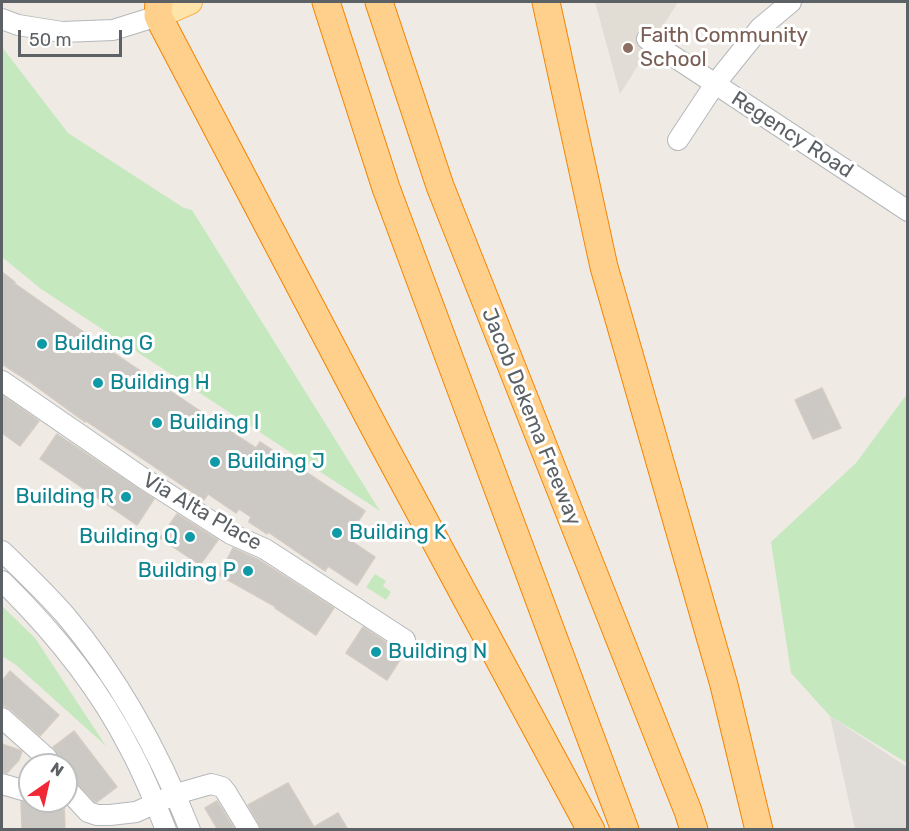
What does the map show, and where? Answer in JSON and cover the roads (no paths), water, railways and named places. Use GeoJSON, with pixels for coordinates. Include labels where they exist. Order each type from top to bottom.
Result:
{"type":"FeatureCollection","features":[{"type":"Feature","properties":{"kind":"highway"},"geometry":{"type":"LineString","coordinates":[[326,2],[386,188],[625,830]]}},
{"type":"Feature","properties":{"kind":"highway","name":"Jacob Dekema Freeway"},"geometry":{"type":"LineString","coordinates":[[379,2],[440,186],[694,830]]}},
{"type":"Feature","properties":{"kind":"highway"},"geometry":{"type":"LineString","coordinates":[[546,2],[604,267],[724,685],[759,830]]}},
{"type":"Feature","properties":{"kind":"highway"},"geometry":{"type":"LineString","coordinates":[[158,9],[375,429],[591,830]]}},
{"type":"Feature","properties":{"kind":"main road"},"geometry":{"type":"LineString","coordinates":[[158,9],[190,2]]}},
{"type":"Feature","properties":{"kind":"street"},"geometry":{"type":"LineString","coordinates":[[678,140],[715,84],[760,28],[791,2]]}},
{"type":"Feature","properties":{"kind":"street"},"geometry":{"type":"LineString","coordinates":[[2,19],[18,25],[62,32],[113,30],[158,9]]}},
{"type":"Feature","properties":{"kind":"street","name":"Regency Road"},"geometry":{"type":"LineString","coordinates":[[647,39],[908,211]]}},
{"type":"Feature","properties":{"kind":"street","name":"Via Alta Place"},"geometry":{"type":"LineString","coordinates":[[2,381],[143,478],[231,534],[265,549],[405,640]]}},
{"type":"Feature","properties":{"kind":"street"},"geometry":{"type":"LineString","coordinates":[[2,551],[65,615],[104,665],[154,747],[190,830]]}},
{"type":"Feature","properties":{"kind":"street"},"geometry":{"type":"LineString","coordinates":[[2,581],[66,651],[103,704],[130,748],[166,830]]}},
{"type":"Feature","properties":{"kind":"street"},"geometry":{"type":"LineString","coordinates":[[2,718],[41,753]]}},
{"type":"Feature","properties":{"kind":"street"},"geometry":{"type":"LineString","coordinates":[[130,748],[138,754],[156,789],[162,795],[176,794]]}},
{"type":"Feature","properties":{"kind":"street"},"geometry":{"type":"LineString","coordinates":[[2,784],[18,789]]}},
{"type":"Feature","properties":{"kind":"street"},"geometry":{"type":"LineString","coordinates":[[78,801],[88,812],[97,815],[136,812],[176,794],[211,784],[222,787],[249,830]]}},
{"type":"Feature","properties":{"kind":"street"},"geometry":{"type":"LineString","coordinates":[[155,803],[170,806],[181,830]]}},
{"type":"Feature","properties":{"kind":"place","name":"Faith Community School"},"geometry":{"type":"Point","coordinates":[628,48]}},
{"type":"Feature","properties":{"kind":"place","name":"Building G"},"geometry":{"type":"Point","coordinates":[42,344]}},
{"type":"Feature","properties":{"kind":"place","name":"Building H"},"geometry":{"type":"Point","coordinates":[98,383]}},
{"type":"Feature","properties":{"kind":"place","name":"Building I"},"geometry":{"type":"Point","coordinates":[157,423]}},
{"type":"Feature","properties":{"kind":"place","name":"Building J"},"geometry":{"type":"Point","coordinates":[215,462]}},
{"type":"Feature","properties":{"kind":"place","name":"Building R"},"geometry":{"type":"Point","coordinates":[126,497]}},
{"type":"Feature","properties":{"kind":"place","name":"Building K"},"geometry":{"type":"Point","coordinates":[337,533]}},
{"type":"Feature","properties":{"kind":"place","name":"Building Q"},"geometry":{"type":"Point","coordinates":[190,537]}},
{"type":"Feature","properties":{"kind":"place","name":"Building P"},"geometry":{"type":"Point","coordinates":[248,571]}},
{"type":"Feature","properties":{"kind":"place","name":"Building N"},"geometry":{"type":"Point","coordinates":[376,652]}}]}
